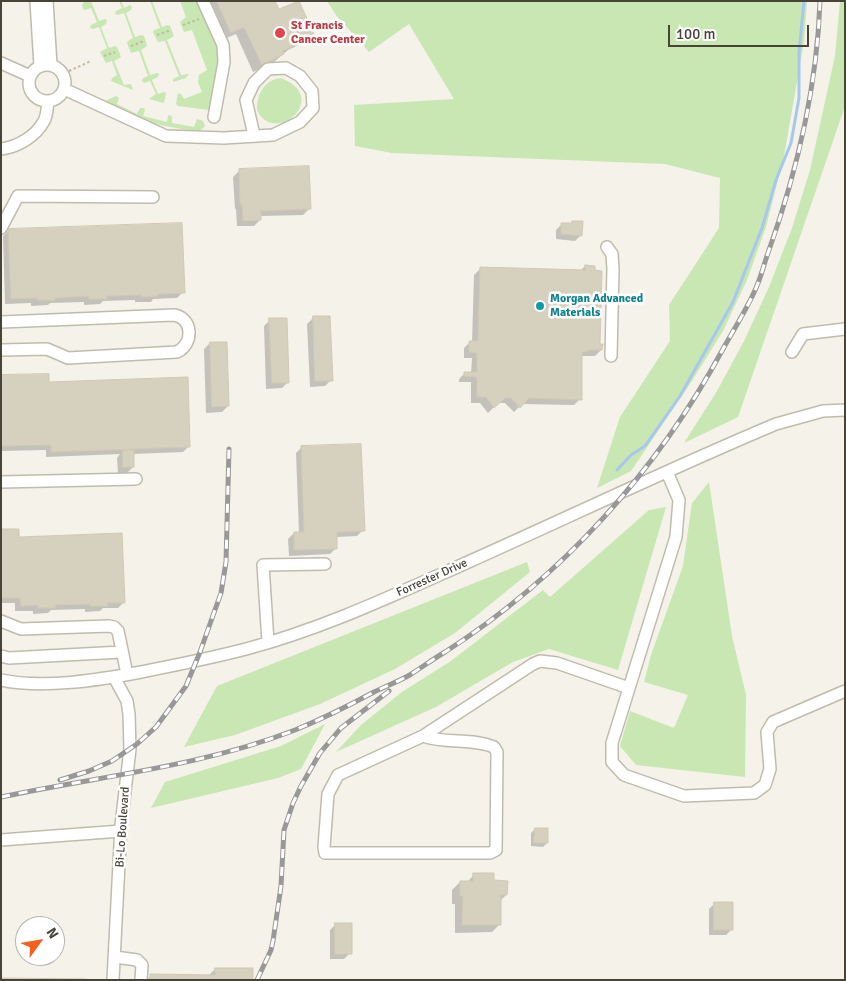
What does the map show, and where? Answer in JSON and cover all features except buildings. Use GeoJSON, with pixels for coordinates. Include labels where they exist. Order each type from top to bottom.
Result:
{"type":"FeatureCollection","features":[{"type":"Feature","properties":{"kind":"street"},"geometry":{"type":"LineString","coordinates":[[36,1],[46,66]]}},
{"type":"Feature","properties":{"kind":"street"},"geometry":{"type":"LineString","coordinates":[[46,66],[47,1]]}},
{"type":"Feature","properties":{"kind":"street"},"geometry":{"type":"LineString","coordinates":[[203,1],[223,44],[224,62],[214,117]]}},
{"type":"Feature","properties":{"kind":"street"},"geometry":{"type":"LineString","coordinates":[[1,63],[30,76]]}},
{"type":"Feature","properties":{"kind":"street"},"geometry":{"type":"LineString","coordinates":[[46,66],[57,68],[64,76],[64,89],[58,98],[48,102],[38,100],[32,94],[28,85],[34,70],[46,66]]}},
{"type":"Feature","properties":{"kind":"street"},"geometry":{"type":"LineString","coordinates":[[64,89],[166,136],[224,138],[273,135],[300,122],[313,108],[312,91],[300,76],[286,68],[268,69],[254,83],[246,100],[254,135]]}},
{"type":"Feature","properties":{"kind":"street"},"geometry":{"type":"LineString","coordinates":[[1,148],[25,141],[36,132],[45,120],[48,102]]}},
{"type":"Feature","properties":{"kind":"street"},"geometry":{"type":"LineString","coordinates":[[1,228],[18,196],[152,197]]}},
{"type":"Feature","properties":{"kind":"street"},"geometry":{"type":"LineString","coordinates":[[607,247],[612,254],[614,269],[610,356]]}},
{"type":"Feature","properties":{"kind":"street"},"geometry":{"type":"LineString","coordinates":[[1,322],[174,315],[180,316],[187,324],[189,340],[182,350],[177,352],[68,358],[47,349],[1,350]]}},
{"type":"Feature","properties":{"kind":"street"},"geometry":{"type":"LineString","coordinates":[[792,352],[802,334],[845,329]]}},
{"type":"Feature","properties":{"kind":"street","name":"Forrester Drive"},"geometry":{"type":"LineString","coordinates":[[1,680],[44,683],[114,677],[197,660],[268,642],[335,620],[402,592],[783,421],[823,411],[845,410]]}},
{"type":"Feature","properties":{"kind":"street"},"geometry":{"type":"LineString","coordinates":[[667,472],[679,500],[676,537],[612,743],[612,762],[624,775],[684,796],[754,793],[765,785],[770,768],[767,732],[774,722],[845,691]]}},
{"type":"Feature","properties":{"kind":"street"},"geometry":{"type":"LineString","coordinates":[[1,482],[136,479]]}},
{"type":"Feature","properties":{"kind":"street"},"geometry":{"type":"LineString","coordinates":[[268,642],[263,565],[325,564]]}},
{"type":"Feature","properties":{"kind":"street"},"geometry":{"type":"LineString","coordinates":[[1,621],[21,630],[114,627],[118,631],[127,674]]}},
{"type":"Feature","properties":{"kind":"street"},"geometry":{"type":"LineString","coordinates":[[1,656],[9,658],[122,652]]}},
{"type":"Feature","properties":{"kind":"street"},"geometry":{"type":"LineString","coordinates":[[423,736],[435,740],[485,743],[494,746],[497,752],[496,850],[490,853],[325,853],[328,794],[338,775],[423,736],[521,671],[540,661],[557,663],[629,688]]}},
{"type":"Feature","properties":{"kind":"street","name":"Bi-Lo Boulevard"},"geometry":{"type":"LineString","coordinates":[[113,980],[121,831],[129,761],[130,723],[127,701],[114,677]]}},
{"type":"Feature","properties":{"kind":"street"},"geometry":{"type":"LineString","coordinates":[[1,840],[121,831]]}},
{"type":"Feature","properties":{"kind":"street"},"geometry":{"type":"LineString","coordinates":[[115,957],[137,960],[142,966],[142,980]]}},
{"type":"Feature","properties":{"kind":"path"},"geometry":{"type":"LineString","coordinates":[[183,25],[206,16]]}},
{"type":"Feature","properties":{"kind":"path"},"geometry":{"type":"LineString","coordinates":[[157,35],[171,30]]}},
{"type":"Feature","properties":{"kind":"path"},"geometry":{"type":"LineString","coordinates":[[131,46],[144,41]]}},
{"type":"Feature","properties":{"kind":"path"},"geometry":{"type":"LineString","coordinates":[[104,56],[115,52]]}},
{"type":"Feature","properties":{"kind":"path"},"geometry":{"type":"LineString","coordinates":[[69,71],[91,61]]}},
{"type":"Feature","properties":{"kind":"green space"},"geometry":{"type":"Polygon","coordinates":[[[85,1],[91,1],[99,21],[107,20],[106,24],[101,27],[109,48],[117,47],[121,57],[114,61],[124,85],[131,84],[133,90],[111,81],[117,75],[112,61],[106,63],[100,52],[107,48],[99,27],[90,28],[91,25],[97,22],[91,8],[83,9],[82,5],[85,1]]]}},
{"type":"Feature","properties":{"kind":"green space"},"geometry":{"type":"Polygon","coordinates":[[[119,1],[121,1],[124,8],[130,5],[132,7],[126,13],[135,37],[144,36],[147,46],[141,50],[150,75],[159,74],[158,77],[152,80],[158,94],[166,93],[164,103],[149,99],[156,94],[150,81],[144,83],[142,81],[143,78],[148,76],[139,51],[131,53],[127,43],[133,38],[124,13],[115,14],[116,11],[122,8],[119,1]]]}},
{"type":"Feature","properties":{"kind":"green space"},"geometry":{"type":"Polygon","coordinates":[[[150,1],[152,1],[162,27],[170,26],[174,36],[167,40],[181,75],[189,74],[186,78],[173,82],[173,79],[179,76],[165,41],[158,42],[153,32],[160,28],[150,1]]]}},
{"type":"Feature","properties":{"kind":"green space"},"geometry":{"type":"Polygon","coordinates":[[[180,1],[198,1],[214,33],[220,54],[211,110],[178,106],[176,104],[178,93],[184,99],[202,92],[198,82],[199,75],[207,70],[192,30],[184,32],[180,22],[186,17],[180,1]]]}},
{"type":"Feature","properties":{"kind":"green space"},"geometry":{"type":"Polygon","coordinates":[[[327,1],[807,1],[804,42],[784,156],[766,227],[747,280],[723,331],[690,384],[631,471],[597,488],[620,417],[670,341],[669,305],[719,228],[720,178],[665,164],[392,153],[355,146],[354,105],[454,99],[409,24],[369,52],[336,15],[327,1]]]}},
{"type":"Feature","properties":{"kind":"green space"},"geometry":{"type":"Polygon","coordinates":[[[840,1],[845,1],[845,106],[738,417],[684,443],[717,391],[744,341],[769,287],[792,228],[810,170],[835,56],[840,1]]]}},
{"type":"Feature","properties":{"kind":"green space"},"geometry":{"type":"Polygon","coordinates":[[[281,78],[295,87],[301,97],[300,107],[286,121],[275,123],[265,120],[257,110],[257,104],[260,93],[266,85],[275,79],[281,78]]]}},
{"type":"Feature","properties":{"kind":"green space"},"geometry":{"type":"Polygon","coordinates":[[[116,96],[119,98],[117,104],[137,114],[140,108],[144,108],[143,116],[167,122],[170,115],[172,123],[194,127],[197,119],[203,121],[205,126],[197,132],[150,123],[103,102],[116,96]]]}},
{"type":"Feature","properties":{"kind":"green space"},"geometry":{"type":"Polygon","coordinates":[[[709,482],[732,636],[746,695],[745,777],[636,765],[620,746],[630,711],[674,728],[688,695],[644,682],[651,655],[683,566],[692,503],[709,482]]]}},
{"type":"Feature","properties":{"kind":"green space"},"geometry":{"type":"Polygon","coordinates":[[[666,507],[618,670],[549,649],[513,662],[436,707],[336,752],[361,725],[402,692],[451,661],[543,590],[550,597],[649,510],[666,507]]]}},
{"type":"Feature","properties":{"kind":"green space"},"geometry":{"type":"Polygon","coordinates":[[[527,562],[530,572],[455,633],[395,669],[320,704],[235,735],[184,747],[217,686],[527,562]]]}},
{"type":"Feature","properties":{"kind":"green space"},"geometry":{"type":"Polygon","coordinates":[[[325,724],[301,769],[278,778],[151,808],[165,782],[281,746],[325,724]]]}},
{"type":"Feature","properties":{"kind":"waterway"},"geometry":{"type":"LineString","coordinates":[[617,470],[631,455],[645,446],[680,396],[733,302],[762,228],[776,180],[791,143],[799,98],[799,53],[804,1]]}},
{"type":"Feature","properties":{"kind":"railway"},"geometry":{"type":"LineString","coordinates":[[1,797],[186,762],[259,743],[305,726],[413,673],[488,622],[529,590],[567,555],[637,479],[668,437],[697,394],[758,284],[788,192],[804,129],[815,66],[820,1]]}},
{"type":"Feature","properties":{"kind":"railway"},"geometry":{"type":"LineString","coordinates":[[60,780],[112,761],[137,744],[156,727],[186,686],[221,593],[226,562],[229,449]]}},
{"type":"Feature","properties":{"kind":"railway"},"geometry":{"type":"LineString","coordinates":[[257,980],[271,950],[273,941],[281,886],[284,830],[293,803],[320,753],[341,728],[389,691]]}},
{"type":"Feature","properties":{"kind":"place","name":"St Francis Cancer Center"},"geometry":{"type":"Point","coordinates":[280,33]}},
{"type":"Feature","properties":{"kind":"place","name":"Morgan Advanced Materials"},"geometry":{"type":"Point","coordinates":[540,306]}}]}
